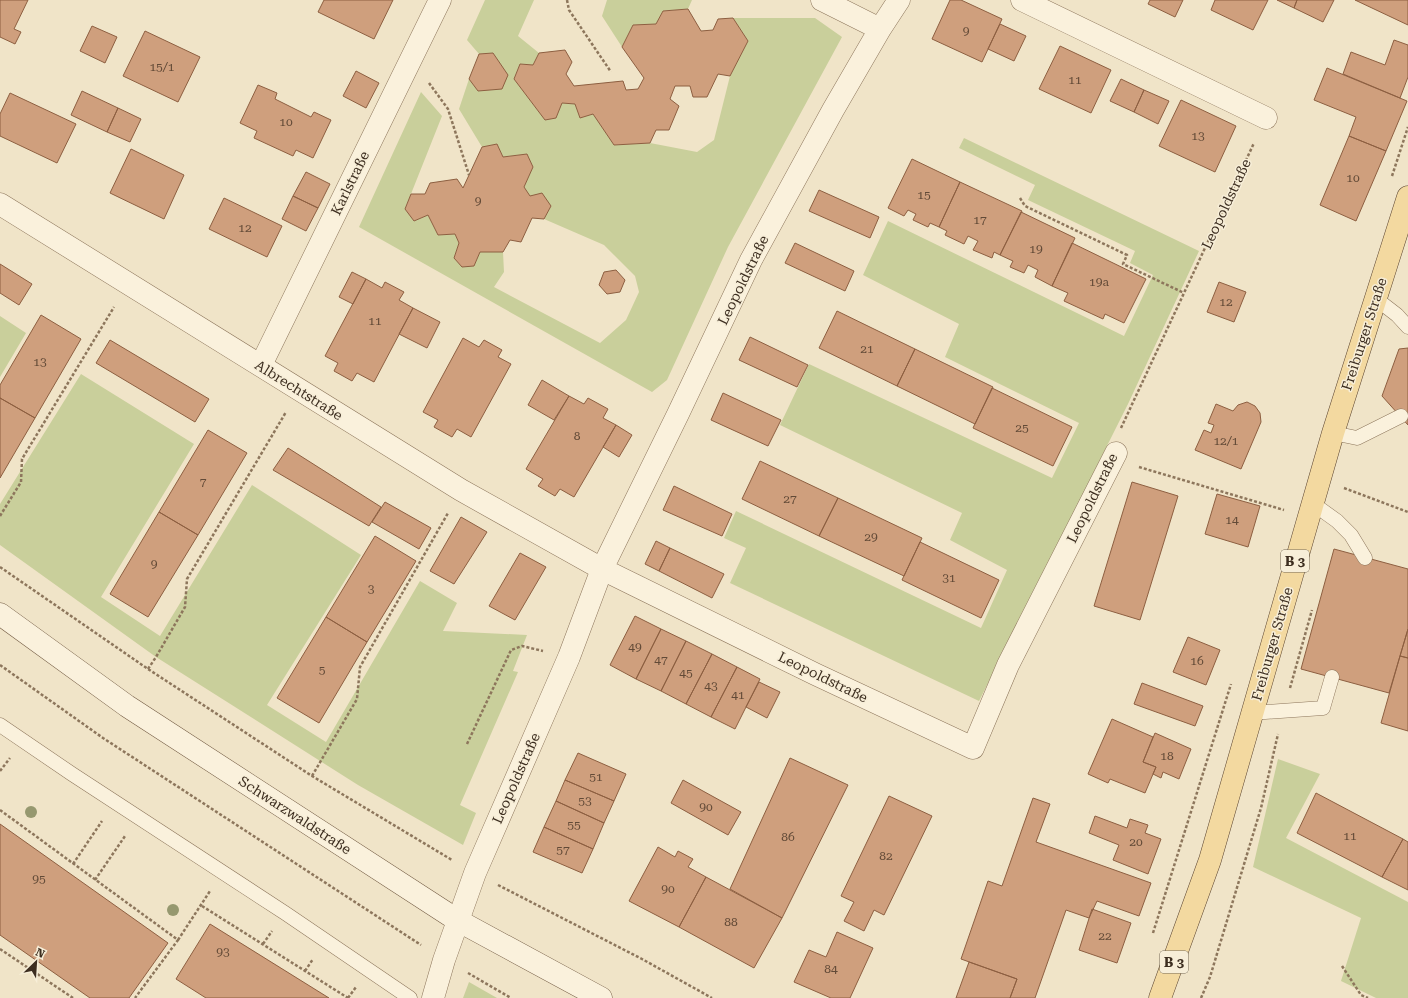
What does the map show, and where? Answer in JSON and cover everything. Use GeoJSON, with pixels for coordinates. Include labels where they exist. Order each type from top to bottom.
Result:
{"type":"FeatureCollection","features":[{"type":"Feature","properties":{"kind":"main road","name":"Freiburger Straße"},"geometry":{"type":"LineString","coordinates":[[1160,998],[1210,860],[1312,503],[1375,298],[1408,198]]}},
{"type":"Feature","properties":{"kind":"street","name":"Karlstraße"},"geometry":{"type":"LineString","coordinates":[[261,365],[440,0]]}},
{"type":"Feature","properties":{"kind":"street"},"geometry":{"type":"LineString","coordinates":[[822,0],[880,29]]}},
{"type":"Feature","properties":{"kind":"street","name":"Leopoldstraße"},"geometry":{"type":"LineString","coordinates":[[433,998],[457,920],[474,873],[569,657],[602,569],[751,260],[833,110],[880,29],[899,0]]}},
{"type":"Feature","properties":{"kind":"street"},"geometry":{"type":"LineString","coordinates":[[1022,0],[1266,118]]}},
{"type":"Feature","properties":{"kind":"street","name":"Albrechtstraße"},"geometry":{"type":"LineString","coordinates":[[0,204],[461,490],[602,569]]}},
{"type":"Feature","properties":{"kind":"street","name":"Leopoldstraße"},"geometry":{"type":"LineString","coordinates":[[602,569],[815,674],[973,748],[1008,665],[1116,453]]}},
{"type":"Feature","properties":{"kind":"street","name":"Schwarzwaldstraße"},"geometry":{"type":"LineString","coordinates":[[0,614],[127,706],[457,920],[601,998]]}},
{"type":"Feature","properties":{"kind":"lane"},"geometry":{"type":"LineString","coordinates":[[1375,298],[1397,315],[1408,327]]}},
{"type":"Feature","properties":{"kind":"lane"},"geometry":{"type":"LineString","coordinates":[[1333,434],[1357,438],[1401,416]]}},
{"type":"Feature","properties":{"kind":"lane"},"geometry":{"type":"LineString","coordinates":[[1312,503],[1351,535],[1364,558]]}},
{"type":"Feature","properties":{"kind":"lane"},"geometry":{"type":"LineString","coordinates":[[1252,713],[1323,708],[1332,677]]}},
{"type":"Feature","properties":{"kind":"lane"},"geometry":{"type":"LineString","coordinates":[[0,725],[115,803],[285,913],[410,998]]}},
{"type":"Feature","properties":{"kind":"path"},"geometry":{"type":"LineString","coordinates":[[567,0],[569,10],[611,72]]}},
{"type":"Feature","properties":{"kind":"path"},"geometry":{"type":"LineString","coordinates":[[412,58],[448,109],[469,175]]}},
{"type":"Feature","properties":{"kind":"path","name":"Leopoldstraße"},"geometry":{"type":"LineString","coordinates":[[1116,453],[1116,437],[1266,118]]}},
{"type":"Feature","properties":{"kind":"path"},"geometry":{"type":"LineString","coordinates":[[1020,198],[1025,206],[1127,255],[1123,264],[1184,293]]}},
{"type":"Feature","properties":{"kind":"path"},"geometry":{"type":"LineString","coordinates":[[0,516],[21,482],[22,460],[128,284]]}},
{"type":"Feature","properties":{"kind":"path"},"geometry":{"type":"LineString","coordinates":[[148,669],[185,607],[187,579],[299,390]]}},
{"type":"Feature","properties":{"kind":"path"},"geometry":{"type":"LineString","coordinates":[[1116,453],[1134,466],[1284,510]]}},
{"type":"Feature","properties":{"kind":"path"},"geometry":{"type":"LineString","coordinates":[[1344,488],[1408,512]]}},
{"type":"Feature","properties":{"kind":"path"},"geometry":{"type":"LineString","coordinates":[[312,776],[357,699],[360,667],[461,490]]}},
{"type":"Feature","properties":{"kind":"path"},"geometry":{"type":"LineString","coordinates":[[0,567],[148,669],[312,776],[474,873],[642,959],[712,998]]}},
{"type":"Feature","properties":{"kind":"path"},"geometry":{"type":"LineString","coordinates":[[467,744],[511,650],[522,646],[569,657]]}},
{"type":"Feature","properties":{"kind":"path"},"geometry":{"type":"LineString","coordinates":[[0,665],[104,738],[444,960],[511,998]]}},
{"type":"Feature","properties":{"kind":"path"},"geometry":{"type":"LineString","coordinates":[[1201,998],[1210,977],[1261,808],[1270,767]]}},
{"type":"Feature","properties":{"kind":"path"},"geometry":{"type":"LineString","coordinates":[[73,864],[115,803]]}},
{"type":"Feature","properties":{"kind":"path"},"geometry":{"type":"LineString","coordinates":[[0,810],[178,940]]}},
{"type":"Feature","properties":{"kind":"path"},"geometry":{"type":"LineString","coordinates":[[95,880],[138,817]]}},
{"type":"Feature","properties":{"kind":"path"},"geometry":{"type":"LineString","coordinates":[[135,998],[202,906],[348,998]]}},
{"type":"Feature","properties":{"kind":"path"},"geometry":{"type":"LineString","coordinates":[[0,949],[73,998]]}},
{"type":"Feature","properties":{"kind":"path"},"geometry":{"type":"LineString","coordinates":[[1342,966],[1361,995],[1368,998]]}},
{"type":"Feature","properties":{"kind":"green space"},"geometry":{"type":"Polygon","coordinates":[[[485,0],[534,0],[518,36],[539,53],[533,65],[520,64],[514,79],[545,120],[556,118],[562,103],[575,104],[580,118],[593,114],[614,145],[650,143],[697,152],[714,140],[730,76],[748,41],[733,18],[815,18],[842,37],[728,247],[667,380],[652,392],[359,227],[421,92],[442,116],[405,209],[414,221],[428,215],[438,235],[455,234],[459,243],[454,258],[462,267],[474,266],[480,252],[503,252],[504,272],[494,287],[600,343],[626,320],[639,292],[635,276],[604,245],[544,219],[551,206],[530,196],[524,187],[533,167],[527,154],[503,157],[497,144],[482,147],[459,109],[469,79],[478,91],[507,75],[493,53],[479,54],[467,40],[485,0]]]}},
{"type":"Feature","properties":{"kind":"green space"},"geometry":{"type":"Polygon","coordinates":[[[607,0],[692,0],[688,9],[663,11],[656,24],[633,25],[622,47],[602,16],[607,0]]]}},
{"type":"Feature","properties":{"kind":"green space"},"geometry":{"type":"Polygon","coordinates":[[[964,138],[1199,251],[1128,404],[979,701],[730,583],[746,548],[724,538],[736,511],[981,628],[1007,570],[950,540],[962,513],[780,425],[809,364],[1052,478],[1079,423],[945,357],[959,324],[863,275],[888,221],[1124,336],[1153,275],[1130,263],[1135,251],[1028,200],[1035,185],[959,148],[964,138]]]}},
{"type":"Feature","properties":{"kind":"green space"},"geometry":{"type":"Polygon","coordinates":[[[0,316],[26,333],[0,377],[0,316]]]}},
{"type":"Feature","properties":{"kind":"green space"},"geometry":{"type":"Polygon","coordinates":[[[81,374],[194,444],[101,597],[160,636],[252,485],[361,555],[267,705],[326,742],[420,581],[457,603],[443,631],[527,635],[513,671],[518,672],[460,805],[476,813],[463,845],[358,785],[156,657],[0,545],[0,504],[81,374]]]}},
{"type":"Feature","properties":{"kind":"green space"},"geometry":{"type":"Polygon","coordinates":[[[1278,759],[1320,774],[1286,838],[1408,902],[1408,998],[1376,998],[1341,981],[1361,918],[1253,867],[1278,759]]]}},
{"type":"Feature","properties":{"kind":"green space"},"geometry":{"type":"Polygon","coordinates":[[[469,982],[497,998],[463,998],[469,982]]]}},
{"type":"Feature","properties":{"kind":"building"},"geometry":{"type":"Polygon","coordinates":[[[0,0],[28,0],[14,29],[21,32],[15,44],[0,37],[0,0]]]}},
{"type":"Feature","properties":{"kind":"building"},"geometry":{"type":"Polygon","coordinates":[[[324,0],[393,0],[374,39],[318,12],[324,0]]]}},
{"type":"Feature","properties":{"kind":"building"},"geometry":{"type":"Polygon","coordinates":[[[950,0],[961,0],[1002,19],[982,62],[932,39],[950,0]]]}},
{"type":"Feature","properties":{"kind":"building"},"geometry":{"type":"Polygon","coordinates":[[[1150,0],[1183,0],[1175,17],[1148,4],[1150,0]]]}},
{"type":"Feature","properties":{"kind":"building"},"geometry":{"type":"Polygon","coordinates":[[[1215,0],[1268,0],[1253,30],[1211,10],[1215,0]]]}},
{"type":"Feature","properties":{"kind":"building"},"geometry":{"type":"Polygon","coordinates":[[[1277,0],[1297,0],[1294,8],[1277,0]]]}},
{"type":"Feature","properties":{"kind":"building"},"geometry":{"type":"Polygon","coordinates":[[[1297,0],[1334,0],[1323,22],[1294,8],[1297,0]]]}},
{"type":"Feature","properties":{"kind":"building"},"geometry":{"type":"Polygon","coordinates":[[[1355,0],[1408,0],[1408,25],[1355,0]]]}},
{"type":"Feature","properties":{"kind":"building"},"geometry":{"type":"Polygon","coordinates":[[[688,9],[701,31],[713,30],[718,19],[733,18],[748,41],[730,76],[718,74],[707,97],[693,97],[690,86],[675,86],[670,99],[679,106],[669,130],[656,130],[650,143],[614,145],[593,114],[580,118],[575,104],[562,103],[556,118],[545,120],[514,79],[520,64],[533,65],[539,53],[565,50],[572,62],[566,74],[574,86],[623,81],[626,90],[638,89],[644,78],[622,47],[633,25],[656,24],[663,11],[688,9]]]}},
{"type":"Feature","properties":{"kind":"building"},"geometry":{"type":"Polygon","coordinates":[[[1000,24],[1026,36],[1014,61],[988,49],[1000,24]]]}},
{"type":"Feature","properties":{"kind":"building"},"geometry":{"type":"Polygon","coordinates":[[[92,26],[117,37],[105,63],[80,51],[92,26]]]}},
{"type":"Feature","properties":{"kind":"building"},"geometry":{"type":"Polygon","coordinates":[[[145,31],[200,57],[178,102],[123,76],[145,31]]]}},
{"type":"Feature","properties":{"kind":"building"},"geometry":{"type":"Polygon","coordinates":[[[1394,40],[1408,45],[1408,77],[1400,98],[1343,74],[1351,52],[1385,65],[1394,40]]]}},
{"type":"Feature","properties":{"kind":"building"},"geometry":{"type":"Polygon","coordinates":[[[1060,46],[1111,70],[1091,113],[1039,89],[1060,46]]]}},
{"type":"Feature","properties":{"kind":"building"},"geometry":{"type":"Polygon","coordinates":[[[493,53],[508,75],[502,89],[478,91],[469,79],[479,54],[493,53]]]}},
{"type":"Feature","properties":{"kind":"building"},"geometry":{"type":"Polygon","coordinates":[[[1327,68],[1407,101],[1386,151],[1349,136],[1356,117],[1314,100],[1327,68]]]}},
{"type":"Feature","properties":{"kind":"building"},"geometry":{"type":"Polygon","coordinates":[[[356,71],[379,83],[366,108],[343,96],[356,71]]]}},
{"type":"Feature","properties":{"kind":"building"},"geometry":{"type":"Polygon","coordinates":[[[1121,79],[1144,90],[1134,112],[1110,101],[1121,79]]]}},
{"type":"Feature","properties":{"kind":"building"},"geometry":{"type":"Polygon","coordinates":[[[258,85],[277,93],[275,99],[311,117],[314,112],[331,120],[313,158],[296,150],[293,156],[254,138],[257,131],[240,123],[258,85]]]}},
{"type":"Feature","properties":{"kind":"building"},"geometry":{"type":"Polygon","coordinates":[[[1144,90],[1169,101],[1158,124],[1134,112],[1144,90]]]}},
{"type":"Feature","properties":{"kind":"building"},"geometry":{"type":"Polygon","coordinates":[[[82,91],[118,108],[107,132],[71,115],[82,91]]]}},
{"type":"Feature","properties":{"kind":"building"},"geometry":{"type":"Polygon","coordinates":[[[10,93],[76,124],[57,163],[0,136],[0,114],[10,93]]]}},
{"type":"Feature","properties":{"kind":"building"},"geometry":{"type":"Polygon","coordinates":[[[1181,100],[1236,126],[1215,172],[1159,146],[1181,100]]]}},
{"type":"Feature","properties":{"kind":"building"},"geometry":{"type":"Polygon","coordinates":[[[118,108],[141,119],[130,142],[107,132],[118,108]]]}},
{"type":"Feature","properties":{"kind":"building"},"geometry":{"type":"Polygon","coordinates":[[[1349,136],[1386,151],[1356,221],[1320,205],[1349,136]]]}},
{"type":"Feature","properties":{"kind":"building"},"geometry":{"type":"Polygon","coordinates":[[[497,144],[503,157],[527,154],[533,167],[524,187],[530,196],[542,193],[551,206],[544,219],[532,218],[521,242],[510,240],[503,252],[480,252],[474,266],[462,267],[454,258],[459,243],[455,234],[438,235],[428,215],[414,221],[405,209],[411,194],[425,194],[430,183],[457,179],[463,188],[482,147],[497,144]]]}},
{"type":"Feature","properties":{"kind":"building"},"geometry":{"type":"Polygon","coordinates":[[[131,149],[184,175],[164,219],[110,193],[131,149]]]}},
{"type":"Feature","properties":{"kind":"building"},"geometry":{"type":"Polygon","coordinates":[[[912,159],[960,182],[939,227],[930,223],[928,227],[913,220],[916,214],[908,210],[904,216],[888,208],[912,159]]]}},
{"type":"Feature","properties":{"kind":"building"},"geometry":{"type":"Polygon","coordinates":[[[306,172],[330,184],[318,208],[293,196],[306,172]]]}},
{"type":"Feature","properties":{"kind":"building"},"geometry":{"type":"Polygon","coordinates":[[[960,182],[1022,211],[1000,255],[994,252],[992,258],[973,250],[978,241],[968,236],[964,244],[945,235],[947,231],[939,227],[960,182]]]}},
{"type":"Feature","properties":{"kind":"building"},"geometry":{"type":"Polygon","coordinates":[[[819,190],[879,217],[870,238],[809,211],[819,190]]]}},
{"type":"Feature","properties":{"kind":"building"},"geometry":{"type":"Polygon","coordinates":[[[293,196],[318,208],[306,231],[282,219],[293,196]]]}},
{"type":"Feature","properties":{"kind":"building"},"geometry":{"type":"Polygon","coordinates":[[[224,198],[282,226],[267,257],[209,229],[224,198]]]}},
{"type":"Feature","properties":{"kind":"building"},"geometry":{"type":"Polygon","coordinates":[[[1021,212],[1075,238],[1052,286],[1035,277],[1038,270],[1028,265],[1024,273],[1010,267],[1013,261],[1000,255],[1021,212]]]}},
{"type":"Feature","properties":{"kind":"building"},"geometry":{"type":"Polygon","coordinates":[[[795,243],[854,271],[845,291],[785,263],[795,243]]]}},
{"type":"Feature","properties":{"kind":"building"},"geometry":{"type":"Polygon","coordinates":[[[1072,243],[1146,279],[1124,323],[1105,314],[1103,319],[1064,301],[1068,293],[1052,286],[1072,243]]]}},
{"type":"Feature","properties":{"kind":"building"},"geometry":{"type":"Polygon","coordinates":[[[0,264],[32,284],[19,305],[0,293],[0,264]]]}},
{"type":"Feature","properties":{"kind":"building"},"geometry":{"type":"Polygon","coordinates":[[[616,270],[625,280],[620,292],[607,294],[599,285],[604,272],[616,270]]]}},
{"type":"Feature","properties":{"kind":"building"},"geometry":{"type":"Polygon","coordinates":[[[352,272],[366,279],[353,304],[339,297],[352,272]]]}},
{"type":"Feature","properties":{"kind":"building"},"geometry":{"type":"Polygon","coordinates":[[[366,279],[382,288],[385,282],[404,292],[399,300],[413,308],[374,382],[357,373],[352,381],[334,371],[338,363],[325,356],[366,279]]]}},
{"type":"Feature","properties":{"kind":"building"},"geometry":{"type":"Polygon","coordinates":[[[1219,282],[1246,292],[1234,322],[1207,312],[1219,282]]]}},
{"type":"Feature","properties":{"kind":"building"},"geometry":{"type":"Polygon","coordinates":[[[413,308],[440,322],[427,348],[399,334],[413,308]]]}},
{"type":"Feature","properties":{"kind":"building"},"geometry":{"type":"Polygon","coordinates":[[[837,311],[915,349],[897,386],[819,348],[837,311]]]}},
{"type":"Feature","properties":{"kind":"building"},"geometry":{"type":"Polygon","coordinates":[[[41,315],[81,339],[35,418],[0,398],[0,385],[41,315]]]}},
{"type":"Feature","properties":{"kind":"building"},"geometry":{"type":"Polygon","coordinates":[[[750,337],[808,365],[797,387],[739,360],[750,337]]]}},
{"type":"Feature","properties":{"kind":"building"},"geometry":{"type":"Polygon","coordinates":[[[463,338],[479,347],[484,340],[502,350],[498,357],[511,364],[471,437],[457,429],[452,437],[434,427],[438,420],[423,412],[463,338]]]}},
{"type":"Feature","properties":{"kind":"building"},"geometry":{"type":"Polygon","coordinates":[[[110,340],[209,399],[195,422],[96,363],[110,340]]]}},
{"type":"Feature","properties":{"kind":"building"},"geometry":{"type":"Polygon","coordinates":[[[1408,348],[1408,425],[1382,396],[1399,349],[1408,348]]]}},
{"type":"Feature","properties":{"kind":"building"},"geometry":{"type":"Polygon","coordinates":[[[915,349],[993,387],[975,424],[897,386],[915,349]]]}},
{"type":"Feature","properties":{"kind":"building"},"geometry":{"type":"Polygon","coordinates":[[[542,380],[569,396],[554,420],[528,405],[542,380]]]}},
{"type":"Feature","properties":{"kind":"building"},"geometry":{"type":"Polygon","coordinates":[[[992,388],[1072,427],[1053,466],[973,428],[992,388]]]}},
{"type":"Feature","properties":{"kind":"building"},"geometry":{"type":"Polygon","coordinates":[[[723,393],[781,420],[768,446],[711,420],[723,393]]]}},
{"type":"Feature","properties":{"kind":"building"},"geometry":{"type":"Polygon","coordinates":[[[569,396],[584,404],[588,398],[608,409],[603,418],[616,425],[574,497],[560,489],[555,496],[538,486],[543,479],[526,469],[569,396]]]}},
{"type":"Feature","properties":{"kind":"building"},"geometry":{"type":"Polygon","coordinates":[[[0,398],[35,418],[0,478],[0,398]]]}},
{"type":"Feature","properties":{"kind":"building"},"geometry":{"type":"Polygon","coordinates":[[[1247,402],[1255,406],[1260,413],[1261,422],[1241,469],[1195,450],[1204,430],[1211,433],[1214,425],[1208,423],[1216,404],[1233,411],[1238,405],[1247,402]]]}},
{"type":"Feature","properties":{"kind":"building"},"geometry":{"type":"Polygon","coordinates":[[[616,425],[632,435],[619,457],[603,447],[616,425]]]}},
{"type":"Feature","properties":{"kind":"building"},"geometry":{"type":"Polygon","coordinates":[[[208,430],[247,453],[198,535],[159,512],[208,430]]]}},
{"type":"Feature","properties":{"kind":"building"},"geometry":{"type":"Polygon","coordinates":[[[288,448],[381,507],[369,526],[273,470],[288,448]]]}},
{"type":"Feature","properties":{"kind":"building"},"geometry":{"type":"Polygon","coordinates":[[[760,461],[838,498],[819,536],[742,499],[760,461]]]}},
{"type":"Feature","properties":{"kind":"building"},"geometry":{"type":"Polygon","coordinates":[[[1132,482],[1178,496],[1140,620],[1094,606],[1132,482]]]}},
{"type":"Feature","properties":{"kind":"building"},"geometry":{"type":"Polygon","coordinates":[[[674,486],[732,514],[722,536],[663,510],[674,486]]]}},
{"type":"Feature","properties":{"kind":"building"},"geometry":{"type":"Polygon","coordinates":[[[1217,494],[1260,506],[1248,547],[1205,534],[1217,494]]]}},
{"type":"Feature","properties":{"kind":"building"},"geometry":{"type":"Polygon","coordinates":[[[838,498],[922,538],[904,576],[819,536],[838,498]]]}},
{"type":"Feature","properties":{"kind":"building"},"geometry":{"type":"Polygon","coordinates":[[[385,502],[431,528],[419,549],[372,522],[385,502]]]}},
{"type":"Feature","properties":{"kind":"building"},"geometry":{"type":"Polygon","coordinates":[[[159,512],[198,535],[148,617],[110,594],[159,512]]]}},
{"type":"Feature","properties":{"kind":"building"},"geometry":{"type":"Polygon","coordinates":[[[461,517],[487,532],[454,584],[430,571],[461,517]]]}},
{"type":"Feature","properties":{"kind":"building"},"geometry":{"type":"Polygon","coordinates":[[[375,536],[416,561],[367,642],[326,617],[375,536]]]}},
{"type":"Feature","properties":{"kind":"building"},"geometry":{"type":"Polygon","coordinates":[[[656,541],[670,548],[659,571],[645,564],[656,541]]]}},
{"type":"Feature","properties":{"kind":"building"},"geometry":{"type":"Polygon","coordinates":[[[920,542],[999,580],[981,618],[902,580],[920,542]]]}},
{"type":"Feature","properties":{"kind":"building"},"geometry":{"type":"Polygon","coordinates":[[[670,548],[724,574],[712,598],[659,571],[670,548]]]}},
{"type":"Feature","properties":{"kind":"building"},"geometry":{"type":"Polygon","coordinates":[[[1334,549],[1408,569],[1408,629],[1389,693],[1301,669],[1334,549]]]}},
{"type":"Feature","properties":{"kind":"building"},"geometry":{"type":"Polygon","coordinates":[[[520,553],[546,567],[515,620],[489,606],[520,553]]]}},
{"type":"Feature","properties":{"kind":"building"},"geometry":{"type":"Polygon","coordinates":[[[635,616],[661,629],[636,679],[610,665],[635,616]]]}},
{"type":"Feature","properties":{"kind":"building"},"geometry":{"type":"Polygon","coordinates":[[[326,617],[367,642],[319,723],[277,698],[326,617]]]}},
{"type":"Feature","properties":{"kind":"building"},"geometry":{"type":"Polygon","coordinates":[[[661,629],[686,641],[661,691],[636,679],[661,629]]]}},
{"type":"Feature","properties":{"kind":"building"},"geometry":{"type":"Polygon","coordinates":[[[1408,629],[1408,658],[1400,656],[1408,629]]]}},
{"type":"Feature","properties":{"kind":"building"},"geometry":{"type":"Polygon","coordinates":[[[1188,637],[1220,650],[1206,685],[1173,672],[1188,637]]]}},
{"type":"Feature","properties":{"kind":"building"},"geometry":{"type":"Polygon","coordinates":[[[686,641],[712,654],[686,704],[661,691],[686,641]]]}},
{"type":"Feature","properties":{"kind":"building"},"geometry":{"type":"Polygon","coordinates":[[[712,654],[737,667],[711,717],[686,704],[712,654]]]}},
{"type":"Feature","properties":{"kind":"building"},"geometry":{"type":"Polygon","coordinates":[[[1400,656],[1408,658],[1408,731],[1381,723],[1400,656]]]}},
{"type":"Feature","properties":{"kind":"building"},"geometry":{"type":"Polygon","coordinates":[[[737,667],[760,679],[735,729],[711,717],[737,667]]]}},
{"type":"Feature","properties":{"kind":"building"},"geometry":{"type":"Polygon","coordinates":[[[759,682],[780,692],[767,718],[746,707],[759,682]]]}},
{"type":"Feature","properties":{"kind":"building"},"geometry":{"type":"Polygon","coordinates":[[[1142,683],[1203,706],[1195,726],[1134,704],[1142,683]]]}},
{"type":"Feature","properties":{"kind":"building"},"geometry":{"type":"Polygon","coordinates":[[[1112,719],[1153,737],[1143,762],[1156,767],[1145,793],[1110,779],[1108,783],[1088,774],[1112,719]]]}},
{"type":"Feature","properties":{"kind":"building"},"geometry":{"type":"Polygon","coordinates":[[[1155,733],[1191,749],[1179,779],[1163,772],[1161,778],[1153,774],[1156,767],[1143,762],[1155,733]]]}},
{"type":"Feature","properties":{"kind":"building"},"geometry":{"type":"Polygon","coordinates":[[[578,753],[626,774],[614,801],[565,780],[578,753]]]}},
{"type":"Feature","properties":{"kind":"building"},"geometry":{"type":"Polygon","coordinates":[[[790,758],[848,785],[782,918],[730,889],[790,758]]]}},
{"type":"Feature","properties":{"kind":"building"},"geometry":{"type":"Polygon","coordinates":[[[565,780],[614,801],[604,823],[556,801],[565,780]]]}},
{"type":"Feature","properties":{"kind":"building"},"geometry":{"type":"Polygon","coordinates":[[[683,780],[741,812],[728,835],[671,803],[683,780]]]}},
{"type":"Feature","properties":{"kind":"building"},"geometry":{"type":"Polygon","coordinates":[[[1316,793],[1403,839],[1382,877],[1297,833],[1316,793]]]}},
{"type":"Feature","properties":{"kind":"building"},"geometry":{"type":"Polygon","coordinates":[[[889,796],[932,816],[884,915],[874,910],[864,931],[844,921],[854,902],[841,896],[889,796]]]}},
{"type":"Feature","properties":{"kind":"building"},"geometry":{"type":"Polygon","coordinates":[[[1033,798],[1050,804],[1036,842],[1151,883],[1139,916],[1097,901],[1089,918],[1066,910],[1035,998],[1010,998],[1017,979],[961,959],[988,881],[1002,886],[1033,798]]]}},
{"type":"Feature","properties":{"kind":"building"},"geometry":{"type":"Polygon","coordinates":[[[556,801],[604,823],[593,849],[544,827],[556,801]]]}},
{"type":"Feature","properties":{"kind":"building"},"geometry":{"type":"Polygon","coordinates":[[[1095,816],[1127,828],[1130,819],[1148,825],[1145,833],[1161,839],[1148,874],[1113,860],[1119,845],[1089,833],[1095,816]]]}},
{"type":"Feature","properties":{"kind":"building"},"geometry":{"type":"Polygon","coordinates":[[[0,824],[168,943],[129,998],[90,998],[0,935],[0,824]]]}},
{"type":"Feature","properties":{"kind":"building"},"geometry":{"type":"Polygon","coordinates":[[[544,827],[593,849],[582,873],[533,852],[544,827]]]}},
{"type":"Feature","properties":{"kind":"building"},"geometry":{"type":"Polygon","coordinates":[[[1403,839],[1408,842],[1408,890],[1382,877],[1403,839]]]}},
{"type":"Feature","properties":{"kind":"building"},"geometry":{"type":"Polygon","coordinates":[[[658,847],[675,857],[678,851],[693,859],[688,867],[706,877],[679,927],[629,901],[658,847]]]}},
{"type":"Feature","properties":{"kind":"building"},"geometry":{"type":"Polygon","coordinates":[[[706,877],[782,918],[754,968],[679,927],[706,877]]]}},
{"type":"Feature","properties":{"kind":"building"},"geometry":{"type":"Polygon","coordinates":[[[1092,909],[1131,923],[1117,963],[1079,950],[1092,909]]]}},
{"type":"Feature","properties":{"kind":"building"},"geometry":{"type":"Polygon","coordinates":[[[210,924],[329,998],[206,998],[176,979],[210,924]]]}},
{"type":"Feature","properties":{"kind":"building"},"geometry":{"type":"Polygon","coordinates":[[[837,932],[873,948],[850,998],[831,998],[794,982],[809,950],[826,957],[837,932]]]}},
{"type":"Feature","properties":{"kind":"building"},"geometry":{"type":"Polygon","coordinates":[[[969,962],[1017,979],[1010,998],[956,998],[969,962]]]}}]}
